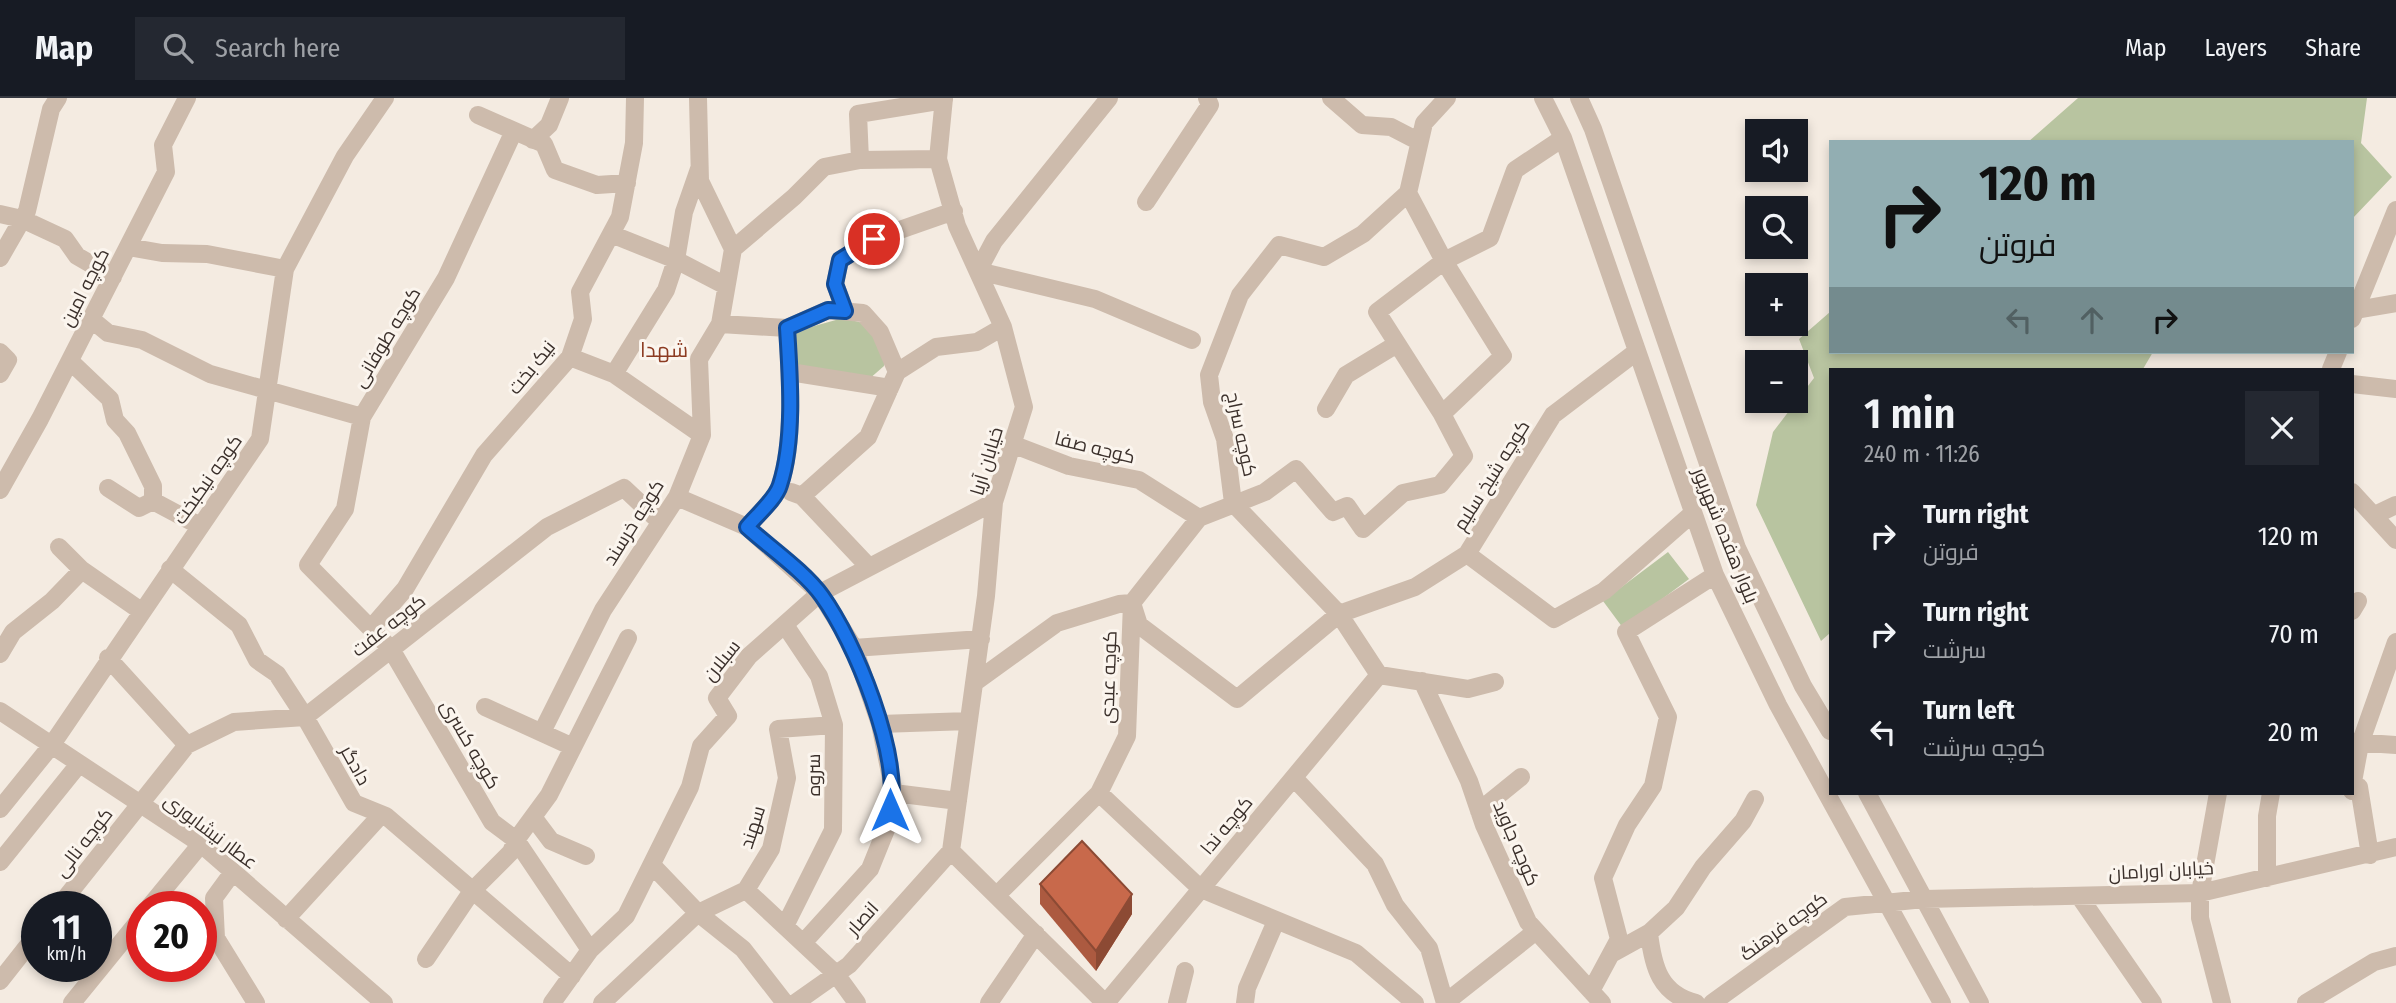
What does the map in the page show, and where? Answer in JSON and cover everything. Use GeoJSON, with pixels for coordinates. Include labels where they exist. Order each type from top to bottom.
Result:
{"type":"FeatureCollection","features":[{"type":"Feature","properties":{"kind":"street"},"geometry":{"type":"LineString","coordinates":[[0,258],[27,211],[51,109],[58,98]]}},
{"type":"Feature","properties":{"kind":"street","name":"کوچه امین"},"geometry":{"type":"LineString","coordinates":[[0,490],[7,464],[70,361],[166,172],[163,145],[187,98]]}},
{"type":"Feature","properties":{"kind":"street","name":"کوچه نیکبخت"},"geometry":{"type":"LineString","coordinates":[[0,809],[51,746],[108,658],[260,439],[285,269],[345,156],[385,98]]}},
{"type":"Feature","properties":{"kind":"street"},"geometry":{"type":"LineString","coordinates":[[533,140],[550,125],[561,98]]}},
{"type":"Feature","properties":{"kind":"street","name":"نیک بخت"},"geometry":{"type":"LineString","coordinates":[[372,627],[405,589],[484,455],[570,357],[583,319],[580,292],[620,217],[634,143],[635,98]]}},
{"type":"Feature","properties":{"kind":"street"},"geometry":{"type":"LineString","coordinates":[[698,98],[700,181],[733,249],[720,324],[787,328],[828,310],[863,313],[880,332],[893,380]]}},
{"type":"Feature","properties":{"kind":"street"},"geometry":{"type":"LineString","coordinates":[[1109,98],[994,241],[978,271],[1094,299],[1192,340]]}},
{"type":"Feature","properties":{"kind":"street"},"geometry":{"type":"LineString","coordinates":[[1146,202],[1210,105],[1207,98]]}},
{"type":"Feature","properties":{"kind":"street"},"geometry":{"type":"LineString","coordinates":[[1331,98],[1362,125],[1391,127],[1418,141]]}},
{"type":"Feature","properties":{"kind":"street"},"geometry":{"type":"LineString","coordinates":[[1442,414],[1503,356],[1444,261],[1408,192],[1423,123],[1447,98]]}},
{"type":"Feature","properties":{"kind":"street","name":"بلوار هفده شهریور"},"geometry":{"type":"LineString","coordinates":[[1543,98],[1563,138],[1715,575],[1778,705],[1941,1003]]}},
{"type":"Feature","properties":{"kind":"street","name":"بلوار هفده شهریور"},"geometry":{"type":"LineString","coordinates":[[1579,98],[1593,129],[1737,548],[1803,685],[1829,729]]}},
{"type":"Feature","properties":{"kind":"street"},"geometry":{"type":"LineString","coordinates":[[860,160],[858,114],[944,99]]}},
{"type":"Feature","properties":{"kind":"street","name":"خیابان آریا"},"geometry":{"type":"LineString","coordinates":[[944,99],[938,159],[954,212],[1003,327],[1024,407],[994,502],[981,639],[951,850]]}},
{"type":"Feature","properties":{"kind":"street"},"geometry":{"type":"LineString","coordinates":[[478,115],[513,133],[544,144],[555,170],[597,185],[627,183]]}},
{"type":"Feature","properties":{"kind":"street","name":"کوچه طوفانی"},"geometry":{"type":"LineString","coordinates":[[308,565],[345,509],[362,417],[446,278],[513,133]]}},
{"type":"Feature","properties":{"kind":"street"},"geometry":{"type":"LineString","coordinates":[[975,683],[1058,623],[1119,604],[1132,603],[1199,518],[1265,492],[1296,469],[1333,512],[1347,506],[1363,529],[1403,493],[1440,485],[1464,456],[1442,414],[1377,312],[1444,261],[1490,238],[1516,170],[1563,138]]}},
{"type":"Feature","properties":{"kind":"street"},"geometry":{"type":"LineString","coordinates":[[733,249],[794,197],[824,167],[860,160],[938,159]]}},
{"type":"Feature","properties":{"kind":"street"},"geometry":{"type":"LineString","coordinates":[[614,374],[666,290],[676,260],[684,212],[700,167]]}},
{"type":"Feature","properties":{"kind":"street","name":"کوچه سراج"},"geometry":{"type":"LineString","coordinates":[[1379,675],[1339,614],[1233,503],[1225,439],[1212,402],[1209,375],[1240,295],[1279,246],[1324,257],[1363,234],[1408,192]]}},
{"type":"Feature","properties":{"kind":"street"},"geometry":{"type":"LineString","coordinates":[[845,311],[835,284],[840,260],[874,239],[954,212]]}},
{"type":"Feature","properties":{"kind":"street"},"geometry":{"type":"LineString","coordinates":[[0,214],[22,219],[65,239],[78,256],[113,277]]}},
{"type":"Feature","properties":{"kind":"street"},"geometry":{"type":"LineString","coordinates":[[2354,314],[2395,218]]}},
{"type":"Feature","properties":{"kind":"street"},"geometry":{"type":"LineString","coordinates":[[611,234],[676,260],[726,286]]}},
{"type":"Feature","properties":{"kind":"street"},"geometry":{"type":"LineString","coordinates":[[128,247],[162,253],[207,254],[285,269]]}},
{"type":"Feature","properties":{"kind":"street"},"geometry":{"type":"LineString","coordinates":[[2354,314],[2396,303]]}},
{"type":"Feature","properties":{"kind":"street"},"geometry":{"type":"LineString","coordinates":[[92,319],[108,333],[142,340],[210,374],[362,417]]}},
{"type":"Feature","properties":{"kind":"street","name":"کوچه خرسند"},"geometry":{"type":"LineString","coordinates":[[542,732],[603,610],[677,497],[702,435],[699,359],[720,324]]}},
{"type":"Feature","properties":{"kind":"street"},"geometry":{"type":"LineString","coordinates":[[802,496],[868,437],[893,380],[936,347],[976,342],[1003,327]]}},
{"type":"Feature","properties":{"kind":"street"},"geometry":{"type":"LineString","coordinates":[[747,527],[780,487],[787,444],[790,372],[787,328]]}},
{"type":"Feature","properties":{"kind":"street"},"geometry":{"type":"LineString","coordinates":[[1326,409],[1346,375],[1397,344]]}},
{"type":"Feature","properties":{"kind":"street"},"geometry":{"type":"LineString","coordinates":[[0,352],[8,360],[0,374]]}},
{"type":"Feature","properties":{"kind":"street","name":"کوچه شیخ سلیم"},"geometry":{"type":"LineString","coordinates":[[1132,603],[1139,625],[1237,699],[1339,614],[1415,587],[1466,554],[1553,415],[1636,352]]}},
{"type":"Feature","properties":{"kind":"street"},"geometry":{"type":"LineString","coordinates":[[570,357],[614,374],[702,435]]}},
{"type":"Feature","properties":{"kind":"street"},"geometry":{"type":"LineString","coordinates":[[70,361],[110,399],[115,420],[127,433],[153,486],[153,500]]}},
{"type":"Feature","properties":{"kind":"street"},"geometry":{"type":"LineString","coordinates":[[790,372],[893,380]]}},
{"type":"Feature","properties":{"kind":"street"},"geometry":{"type":"LineString","coordinates":[[2354,384],[2396,389]]}},
{"type":"Feature","properties":{"kind":"street","name":"کوچه صفا"},"geometry":{"type":"LineString","coordinates":[[1013,444],[1069,466],[1139,480],[1199,518]]}},
{"type":"Feature","properties":{"kind":"street"},"geometry":{"type":"LineString","coordinates":[[780,487],[802,496],[869,567]]}},
{"type":"Feature","properties":{"kind":"street"},"geometry":{"type":"LineString","coordinates":[[108,488],[139,508],[153,500]]}},
{"type":"Feature","properties":{"kind":"street","name":"کوچه عفت"},"geometry":{"type":"LineString","coordinates":[[306,717],[547,527],[624,488],[659,521]]}},
{"type":"Feature","properties":{"kind":"street"},"geometry":{"type":"LineString","coordinates":[[2354,494],[2396,540]]}},
{"type":"Feature","properties":{"kind":"street"},"geometry":{"type":"LineString","coordinates":[[677,497],[747,527],[820,593],[854,648],[880,724],[894,793],[887,827],[870,869],[803,943]]}},
{"type":"Feature","properties":{"kind":"street"},"geometry":{"type":"LineString","coordinates":[[153,500],[200,526]]}},
{"type":"Feature","properties":{"kind":"street","name":"سبلان"},"geometry":{"type":"LineString","coordinates":[[552,1003],[590,950],[626,916],[690,788],[701,746],[728,716],[717,698],[749,656],[820,593],[994,502]]}},
{"type":"Feature","properties":{"kind":"street"},"geometry":{"type":"LineString","coordinates":[[2375,515],[2396,505]]}},
{"type":"Feature","properties":{"kind":"street"},"geometry":{"type":"LineString","coordinates":[[1466,554],[1554,619],[1604,591],[1693,513]]}},
{"type":"Feature","properties":{"kind":"street"},"geometry":{"type":"LineString","coordinates":[[59,547],[82,570],[141,611]]}},
{"type":"Feature","properties":{"kind":"street","name":"کوچه کسری"},"geometry":{"type":"LineString","coordinates":[[308,565],[391,649],[492,822],[516,840],[590,950]]}},
{"type":"Feature","properties":{"kind":"street","name":"دادگر"},"geometry":{"type":"LineString","coordinates":[[170,569],[239,625],[257,660],[277,674],[306,717],[354,803],[382,815],[572,976]]}},
{"type":"Feature","properties":{"kind":"street"},"geometry":{"type":"LineString","coordinates":[[0,654],[13,632],[52,601],[82,570]]}},
{"type":"Feature","properties":{"kind":"street"},"geometry":{"type":"LineString","coordinates":[[1597,997],[1611,954],[1619,939],[1603,877],[1627,825],[1653,786],[1668,717],[1626,632],[1715,575]]}},
{"type":"Feature","properties":{"kind":"street","name":"کوچه عبدی"},"geometry":{"type":"LineString","coordinates":[[997,895],[1099,793],[1127,736],[1132,603]]}},
{"type":"Feature","properties":{"kind":"street","name":"سروه"},"geometry":{"type":"LineString","coordinates":[[785,625],[819,676],[834,725],[833,830],[785,926]]}},
{"type":"Feature","properties":{"kind":"street"},"geometry":{"type":"LineString","coordinates":[[426,959],[472,891],[511,852],[516,840],[549,794],[628,638]]}},
{"type":"Feature","properties":{"kind":"street"},"geometry":{"type":"LineString","coordinates":[[854,648],[981,639]]}},
{"type":"Feature","properties":{"kind":"street"},"geometry":{"type":"LineString","coordinates":[[2354,766],[2356,743],[2396,642]]}},
{"type":"Feature","properties":{"kind":"street"},"geometry":{"type":"LineString","coordinates":[[108,658],[187,745]]}},
{"type":"Feature","properties":{"kind":"street"},"geometry":{"type":"LineString","coordinates":[[1379,675],[1468,689],[1495,682]]}},
{"type":"Feature","properties":{"kind":"street","name":"کوچه ندا"},"geometry":{"type":"LineString","coordinates":[[1106,1003],[1379,675]]}},
{"type":"Feature","properties":{"kind":"street","name":"کوچه جاوید"},"geometry":{"type":"LineString","coordinates":[[1422,681],[1469,780],[1479,811],[1528,922],[1597,997]]}},
{"type":"Feature","properties":{"kind":"street"},"geometry":{"type":"LineString","coordinates":[[485,707],[573,747]]}},
{"type":"Feature","properties":{"kind":"street","name":"عطار نیشابوری"},"geometry":{"type":"LineString","coordinates":[[0,711],[201,844],[384,1003]]}},
{"type":"Feature","properties":{"kind":"street"},"geometry":{"type":"LineString","coordinates":[[140,804],[187,745],[234,722],[306,717]]}},
{"type":"Feature","properties":{"kind":"street"},"geometry":{"type":"LineString","coordinates":[[880,724],[969,721]]}},
{"type":"Feature","properties":{"kind":"street","name":"سهند"},"geometry":{"type":"LineString","coordinates":[[746,890],[771,849],[787,778],[778,729],[834,725]]}},
{"type":"Feature","properties":{"kind":"street"},"geometry":{"type":"LineString","coordinates":[[2356,743],[2396,745]]}},
{"type":"Feature","properties":{"kind":"street"},"geometry":{"type":"LineString","coordinates":[[0,862],[79,764]]}},
{"type":"Feature","properties":{"kind":"street"},"geometry":{"type":"LineString","coordinates":[[1479,811],[1521,777]]}},
{"type":"Feature","properties":{"kind":"street"},"geometry":{"type":"LineString","coordinates":[[1294,778],[1375,864],[1395,905],[1429,948],[1445,1003],[1536,931]]}},
{"type":"Feature","properties":{"kind":"street"},"geometry":{"type":"LineString","coordinates":[[2354,789],[2359,788],[2370,855]]}},
{"type":"Feature","properties":{"kind":"street"},"geometry":{"type":"LineString","coordinates":[[894,793],[958,801]]}},
{"type":"Feature","properties":{"kind":"street"},"geometry":{"type":"LineString","coordinates":[[1099,793],[1201,889],[1356,953],[1415,1003]]}},
{"type":"Feature","properties":{"kind":"street"},"geometry":{"type":"LineString","coordinates":[[1868,795],[1980,1003]]}},
{"type":"Feature","properties":{"kind":"street"},"geometry":{"type":"LineString","coordinates":[[2218,795],[2200,893],[2200,918],[2222,1003]]}},
{"type":"Feature","properties":{"kind":"street"},"geometry":{"type":"LineString","coordinates":[[2267,878],[2267,816],[2271,795]]}},
{"type":"Feature","properties":{"kind":"street"},"geometry":{"type":"LineString","coordinates":[[1611,954],[1649,933],[1675,908],[1703,867],[1743,821],[1755,799]]}},
{"type":"Feature","properties":{"kind":"street","name":"کوچه نالی"},"geometry":{"type":"LineString","coordinates":[[71,891],[140,804]]}},
{"type":"Feature","properties":{"kind":"street"},"geometry":{"type":"LineString","coordinates":[[286,919],[382,815]]}},
{"type":"Feature","properties":{"kind":"street"},"geometry":{"type":"LineString","coordinates":[[533,817],[551,841],[586,856]]}},
{"type":"Feature","properties":{"kind":"street"},"geometry":{"type":"LineString","coordinates":[[162,891],[201,844]]}},
{"type":"Feature","properties":{"kind":"street","name":"خیابان اورامان"},"geometry":{"type":"LineString","coordinates":[[1924,899],[2200,893],[2396,847]]}},
{"type":"Feature","properties":{"kind":"street"},"geometry":{"type":"LineString","coordinates":[[951,850],[1106,1003]]}},
{"type":"Feature","properties":{"kind":"street","name":"انصار"},"geometry":{"type":"LineString","coordinates":[[795,1003],[849,965],[951,850]]}},
{"type":"Feature","properties":{"kind":"street"},"geometry":{"type":"LineString","coordinates":[[652,865],[698,913],[743,948],[785,1003]]}},
{"type":"Feature","properties":{"kind":"street"},"geometry":{"type":"LineString","coordinates":[[233,872],[214,898],[216,938],[256,1003]]}},
{"type":"Feature","properties":{"kind":"street"},"geometry":{"type":"LineString","coordinates":[[602,1003],[698,913],[746,890],[836,974],[857,1003]]}},
{"type":"Feature","properties":{"kind":"street"},"geometry":{"type":"LineString","coordinates":[[2079,896],[2153,1003]]}},
{"type":"Feature","properties":{"kind":"street","name":"کوچه فرهنگ"},"geometry":{"type":"LineString","coordinates":[[1712,1003],[1845,907],[1924,899]]}},
{"type":"Feature","properties":{"kind":"street"},"geometry":{"type":"LineString","coordinates":[[1245,1003],[1247,988],[1276,921]]}},
{"type":"Feature","properties":{"kind":"street"},"geometry":{"type":"LineString","coordinates":[[1649,933],[1652,964],[1664,986],[1682,999],[1696,1003]]}},
{"type":"Feature","properties":{"kind":"street"},"geometry":{"type":"LineString","coordinates":[[989,1003],[1036,934]]}},
{"type":"Feature","properties":{"kind":"street"},"geometry":{"type":"LineString","coordinates":[[72,1003],[126,937]]}},
{"type":"Feature","properties":{"kind":"street"},"geometry":{"type":"LineString","coordinates":[[0,981],[21,954]]}},
{"type":"Feature","properties":{"kind":"street"},"geometry":{"type":"LineString","coordinates":[[2306,1003],[2374,962],[2396,956]]}},
{"type":"Feature","properties":{"kind":"street"},"geometry":{"type":"LineString","coordinates":[[1177,1003],[1185,971]]}},
{"type":"Feature","properties":{"kind":"green space"},"geometry":{"type":"Polygon","coordinates":[[[2078,98],[2367,98],[2361,143],[2392,177],[2354,217],[2354,140],[2030,140],[2078,98]]]}},
{"type":"Feature","properties":{"kind":"green space"},"geometry":{"type":"Polygon","coordinates":[[[1829,313],[1829,354],[2152,354],[2144,368],[1829,368],[1829,634],[1821,641],[1756,505],[1773,432],[1787,413],[1808,413],[1808,386],[1814,378],[1808,362],[1808,350],[1803,350],[1799,339],[1808,336],[1808,331],[1829,313]]]}},
{"type":"Feature","properties":{"kind":"green space"},"geometry":{"type":"Polygon","coordinates":[[[843,318],[863,323],[885,344],[884,366],[868,380],[792,365],[793,332],[843,318]]]}},
{"type":"Feature","properties":{"kind":"green space"},"geometry":{"type":"Polygon","coordinates":[[[1668,552],[1689,579],[1623,628],[1603,601],[1668,552]]]}},
{"type":"Feature","properties":{"kind":"building"},"geometry":{"type":"Polygon","coordinates":[[[1082,841],[1132,894],[1096,951],[1040,884],[1082,841]]]}},
{"type":"Feature","properties":{"kind":"district","name":"شهدا"},"geometry":{"type":"Point","coordinates":[664,350]}},
{"type":"Feature","properties":{"kind":"route"},"geometry":{"type":"LineString","coordinates":[[874,239],[840,260],[835,284],[845,311],[828,310],[787,328],[790,372],[787,444],[780,487],[747,527],[820,593],[854,648],[880,724],[894,793],[890,810]]}}]}
